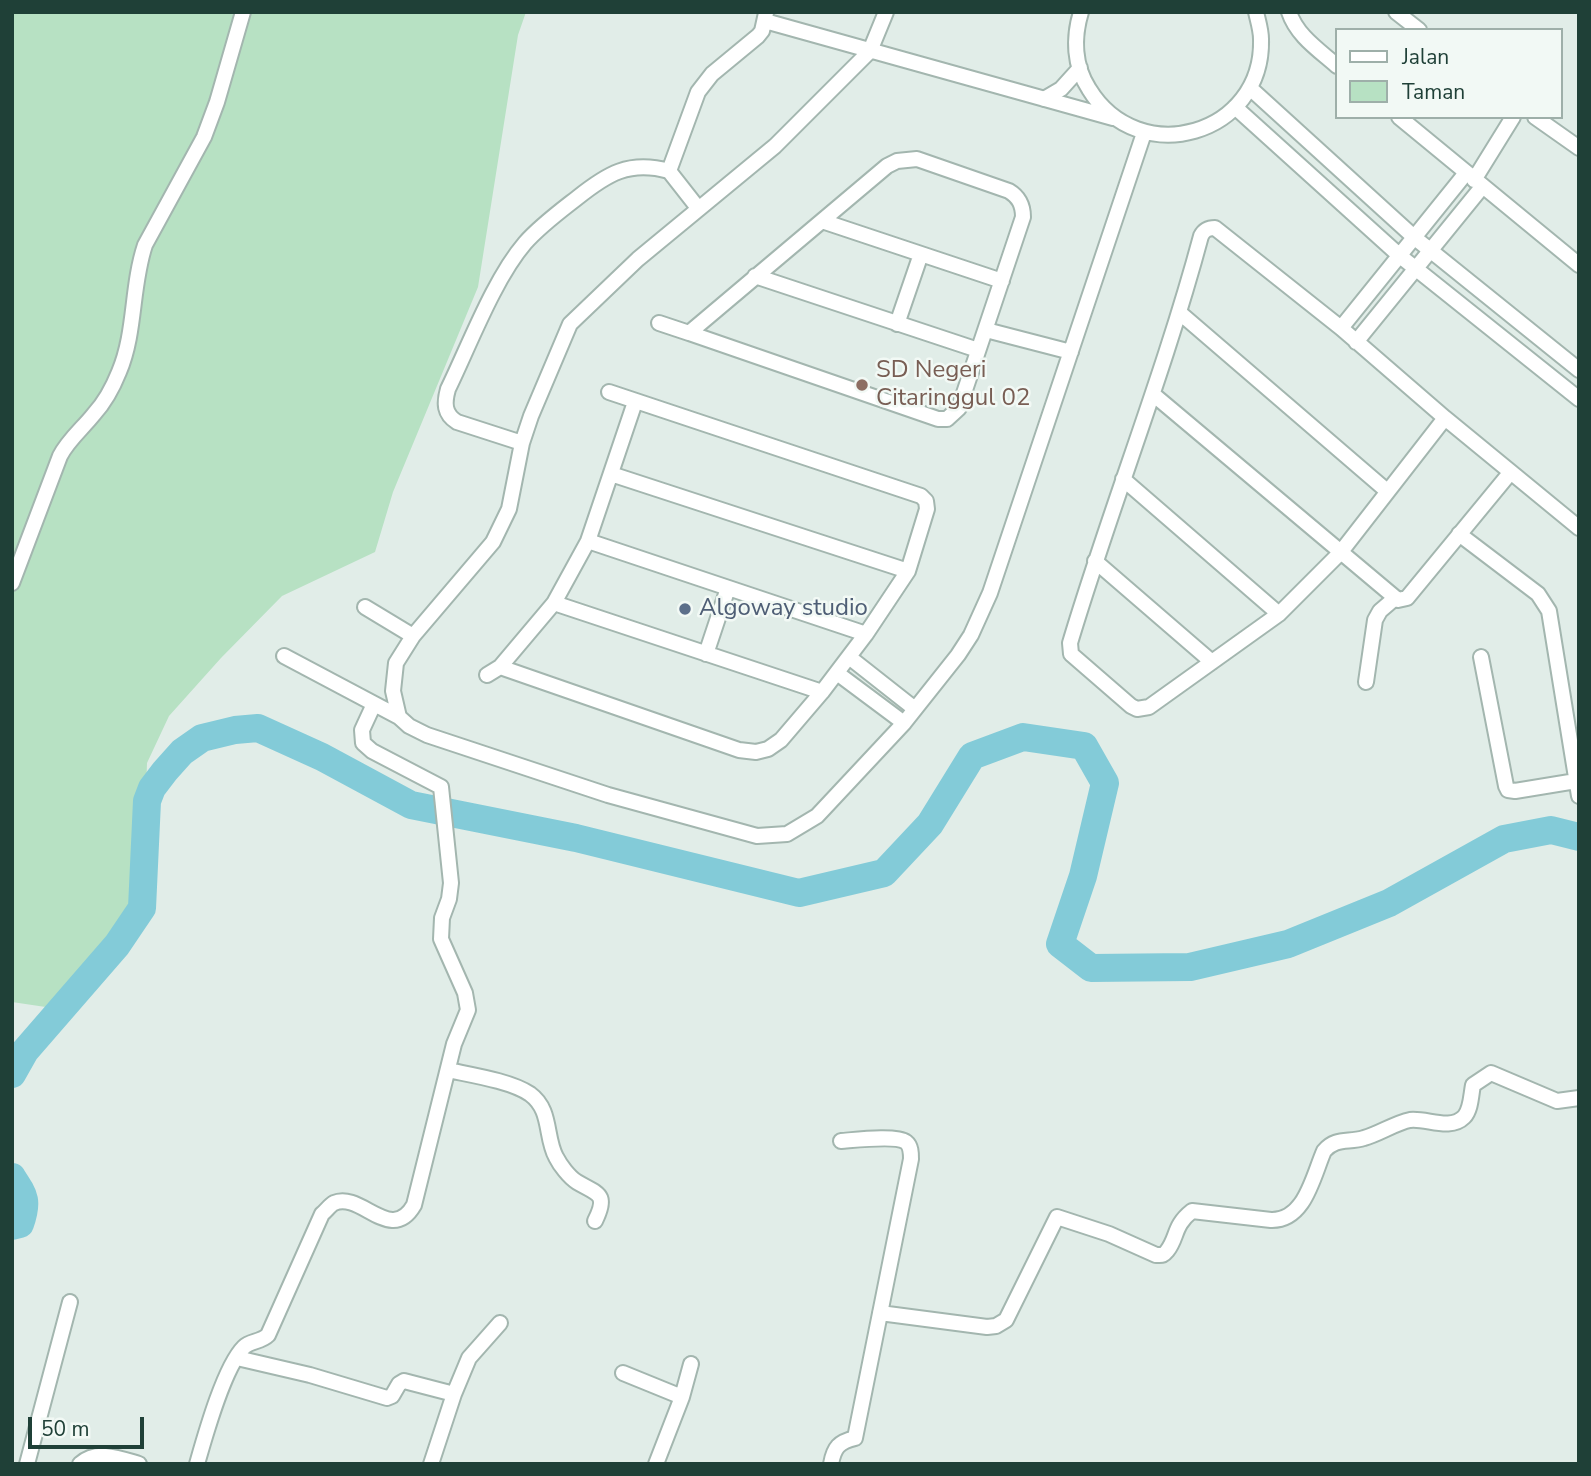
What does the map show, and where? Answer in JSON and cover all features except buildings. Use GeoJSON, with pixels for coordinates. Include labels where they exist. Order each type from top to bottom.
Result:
{"type":"FeatureCollection","features":[{"type":"Feature","properties":{"kind":"street"},"geometry":{"type":"LineString","coordinates":[[12,583],[64,447],[95,413],[120,371],[128,344],[138,270],[145,245],[204,137],[243,12]]}},
{"type":"Feature","properties":{"kind":"street"},"geometry":{"type":"LineString","coordinates":[[399,717],[394,705],[393,677],[402,651],[493,542],[509,509],[522,443],[546,376],[570,324],[638,259],[775,146],[870,51],[886,12]]}},
{"type":"Feature","properties":{"kind":"street"},"geometry":{"type":"LineString","coordinates":[[669,171],[698,92],[712,74],[758,36],[766,17],[870,51],[1113,118],[1144,133],[1177,136],[1209,127],[1235,107],[1250,88],[1259,64],[1261,38],[1256,12]]}},
{"type":"Feature","properties":{"kind":"street"},"geometry":{"type":"LineString","coordinates":[[1289,12],[1295,27],[1305,39],[1336,65]]}},
{"type":"Feature","properties":{"kind":"street"},"geometry":{"type":"LineString","coordinates":[[1396,12],[1414,22]]}},
{"type":"Feature","properties":{"kind":"street"},"geometry":{"type":"LineString","coordinates":[[1079,13],[1076,36],[1084,82],[1096,102],[1113,118]]}},
{"type":"Feature","properties":{"kind":"street"},"geometry":{"type":"LineString","coordinates":[[1044,99],[1061,89],[1080,68]]}},
{"type":"Feature","properties":{"kind":"street"},"geometry":{"type":"LineString","coordinates":[[1250,88],[1415,238],[1579,370]]}},
{"type":"Feature","properties":{"kind":"street"},"geometry":{"type":"LineString","coordinates":[[1235,107],[1399,256],[1579,399]]}},
{"type":"Feature","properties":{"kind":"street"},"geometry":{"type":"LineString","coordinates":[[1401,119],[1579,265]]}},
{"type":"Feature","properties":{"kind":"street"},"geometry":{"type":"LineString","coordinates":[[1356,342],[1430,250],[1512,119]]}},
{"type":"Feature","properties":{"kind":"street"},"geometry":{"type":"LineString","coordinates":[[1538,119],[1579,148]]}},
{"type":"Feature","properties":{"kind":"street"},"geometry":{"type":"LineString","coordinates":[[284,656],[399,717],[409,726],[427,735],[608,794],[757,836],[787,834],[817,816],[904,723],[958,655],[980,617],[1144,133]]}},
{"type":"Feature","properties":{"kind":"street"},"geometry":{"type":"LineString","coordinates":[[659,323],[938,419],[947,419],[959,408],[986,330],[1023,217],[1020,201],[1009,191],[917,159],[897,161],[887,166],[689,333]]}},
{"type":"Feature","properties":{"kind":"street"},"geometry":{"type":"LineString","coordinates":[[522,443],[457,422],[450,418],[445,405],[448,389],[510,264],[541,227],[602,177],[612,172],[633,167],[669,171],[698,208]]}},
{"type":"Feature","properties":{"kind":"street"},"geometry":{"type":"LineString","coordinates":[[1341,328],[1415,238],[1474,180]]}},
{"type":"Feature","properties":{"kind":"street"},"geometry":{"type":"LineString","coordinates":[[822,222],[1002,281]]}},
{"type":"Feature","properties":{"kind":"street"},"geometry":{"type":"LineString","coordinates":[[1445,418],[1339,553],[1279,614],[1149,707],[1143,709],[1130,706],[1070,654],[1070,643],[1095,561],[1154,395],[1201,236],[1208,229],[1215,228],[1341,328],[1510,473],[1579,528]]}},
{"type":"Feature","properties":{"kind":"street"},"geometry":{"type":"LineString","coordinates":[[898,324],[921,254]]}},
{"type":"Feature","properties":{"kind":"street"},"geometry":{"type":"LineString","coordinates":[[755,276],[978,351]]}},
{"type":"Feature","properties":{"kind":"street"},"geometry":{"type":"LineString","coordinates":[[1180,313],[1387,491]]}},
{"type":"Feature","properties":{"kind":"street"},"geometry":{"type":"LineString","coordinates":[[986,330],[1071,352]]}},
{"type":"Feature","properties":{"kind":"street"},"geometry":{"type":"LineString","coordinates":[[500,667],[739,750],[756,752],[768,749],[781,740],[822,692],[866,634],[908,571],[927,509],[926,501],[921,496],[609,392]]}},
{"type":"Feature","properties":{"kind":"street"},"geometry":{"type":"LineString","coordinates":[[1154,395],[1394,599],[1402,601],[1510,473]]}},
{"type":"Feature","properties":{"kind":"street"},"geometry":{"type":"LineString","coordinates":[[487,675],[500,667],[554,603],[588,541],[635,402]]}},
{"type":"Feature","properties":{"kind":"street"},"geometry":{"type":"LineString","coordinates":[[611,474],[908,571]]}},
{"type":"Feature","properties":{"kind":"street"},"geometry":{"type":"LineString","coordinates":[[1123,479],[1279,614]]}},
{"type":"Feature","properties":{"kind":"street"},"geometry":{"type":"LineString","coordinates":[[1459,534],[1538,594],[1544,602],[1552,624],[1577,788],[1508,790],[1481,657]]}},
{"type":"Feature","properties":{"kind":"street"},"geometry":{"type":"LineString","coordinates":[[588,541],[866,634]]}},
{"type":"Feature","properties":{"kind":"street"},"geometry":{"type":"LineString","coordinates":[[1095,561],[1212,662]]}},
{"type":"Feature","properties":{"kind":"street"},"geometry":{"type":"LineString","coordinates":[[706,654],[728,588]]}},
{"type":"Feature","properties":{"kind":"street"},"geometry":{"type":"LineString","coordinates":[[1366,682],[1375,620],[1380,611],[1394,599]]}},
{"type":"Feature","properties":{"kind":"street"},"geometry":{"type":"LineString","coordinates":[[554,603],[822,692]]}},
{"type":"Feature","properties":{"kind":"street"},"geometry":{"type":"LineString","coordinates":[[365,607],[413,636]]}},
{"type":"Feature","properties":{"kind":"street"},"geometry":{"type":"LineString","coordinates":[[849,657],[915,709]]}},
{"type":"Feature","properties":{"kind":"street"},"geometry":{"type":"LineString","coordinates":[[837,673],[904,723]]}},
{"type":"Feature","properties":{"kind":"street"},"geometry":{"type":"LineString","coordinates":[[197,1464],[208,1422],[237,1358],[244,1346],[268,1335],[322,1214],[333,1203],[351,1204],[396,1220],[409,1214],[414,1205],[457,1036],[468,1010],[465,993],[441,939],[442,918],[452,883],[441,787],[372,751],[363,743],[362,730],[374,704]]}},
{"type":"Feature","properties":{"kind":"street"},"geometry":{"type":"LineString","coordinates":[[448,1070],[514,1087],[529,1093],[538,1101],[547,1118],[550,1143],[557,1159],[575,1181],[597,1192],[600,1205],[595,1222]]}},
{"type":"Feature","properties":{"kind":"street"},"geometry":{"type":"LineString","coordinates":[[880,1313],[996,1326],[1006,1320],[1057,1217],[1135,1244],[1156,1255],[1163,1255],[1168,1251],[1183,1218],[1192,1211],[1271,1220],[1291,1217],[1302,1202],[1324,1151],[1330,1144],[1338,1140],[1362,1139],[1411,1120],[1453,1123],[1464,1116],[1469,1107],[1473,1085],[1491,1073],[1557,1101],[1579,1098]]}},
{"type":"Feature","properties":{"kind":"street"},"geometry":{"type":"LineString","coordinates":[[831,1464],[834,1448],[840,1442],[855,1438],[911,1158],[911,1151],[905,1141],[841,1141]]}},
{"type":"Feature","properties":{"kind":"street"},"geometry":{"type":"LineString","coordinates":[[27,1464],[70,1302]]}},
{"type":"Feature","properties":{"kind":"street"},"geometry":{"type":"LineString","coordinates":[[430,1464],[469,1358],[500,1323]]}},
{"type":"Feature","properties":{"kind":"street"},"geometry":{"type":"LineString","coordinates":[[237,1358],[310,1375],[387,1398],[392,1396],[404,1381],[454,1394]]}},
{"type":"Feature","properties":{"kind":"street"},"geometry":{"type":"LineString","coordinates":[[656,1464],[682,1397],[691,1364]]}},
{"type":"Feature","properties":{"kind":"street"},"geometry":{"type":"LineString","coordinates":[[623,1373],[682,1397]]}},
{"type":"Feature","properties":{"kind":"street"},"geometry":{"type":"LineString","coordinates":[[80,1464],[98,1456],[110,1456],[139,1464]]}},
{"type":"Feature","properties":{"kind":"green space"},"geometry":{"type":"Polygon","coordinates":[[[12,12],[526,12],[518,35],[478,287],[393,492],[375,552],[282,596],[169,716],[147,763],[142,908],[117,945],[59,1009],[12,1002],[12,12]]]}},
{"type":"Feature","properties":{"kind":"waterway"},"geometry":{"type":"LineString","coordinates":[[12,1074],[25,1051],[117,945],[142,908],[147,801],[152,788],[182,752],[202,738],[235,730],[258,728],[322,757],[411,805],[576,838],[799,893],[884,873],[930,824],[972,756],[1023,737],[1084,746],[1105,783],[1083,876],[1060,944],[1091,968],[1190,967],[1288,944],[1389,903],[1504,839],[1551,830],[1579,837]]}},
{"type":"Feature","properties":{"kind":"waterway"},"geometry":{"type":"LineString","coordinates":[[12,1177],[24,1204],[20,1224],[12,1226]]}},
{"type":"Feature","properties":{"kind":"place","name":"SD Negeri Citaringgul 02"},"geometry":{"type":"Point","coordinates":[862,385]}},
{"type":"Feature","properties":{"kind":"place","name":"Algoway studio"},"geometry":{"type":"Point","coordinates":[685,609]}}]}
